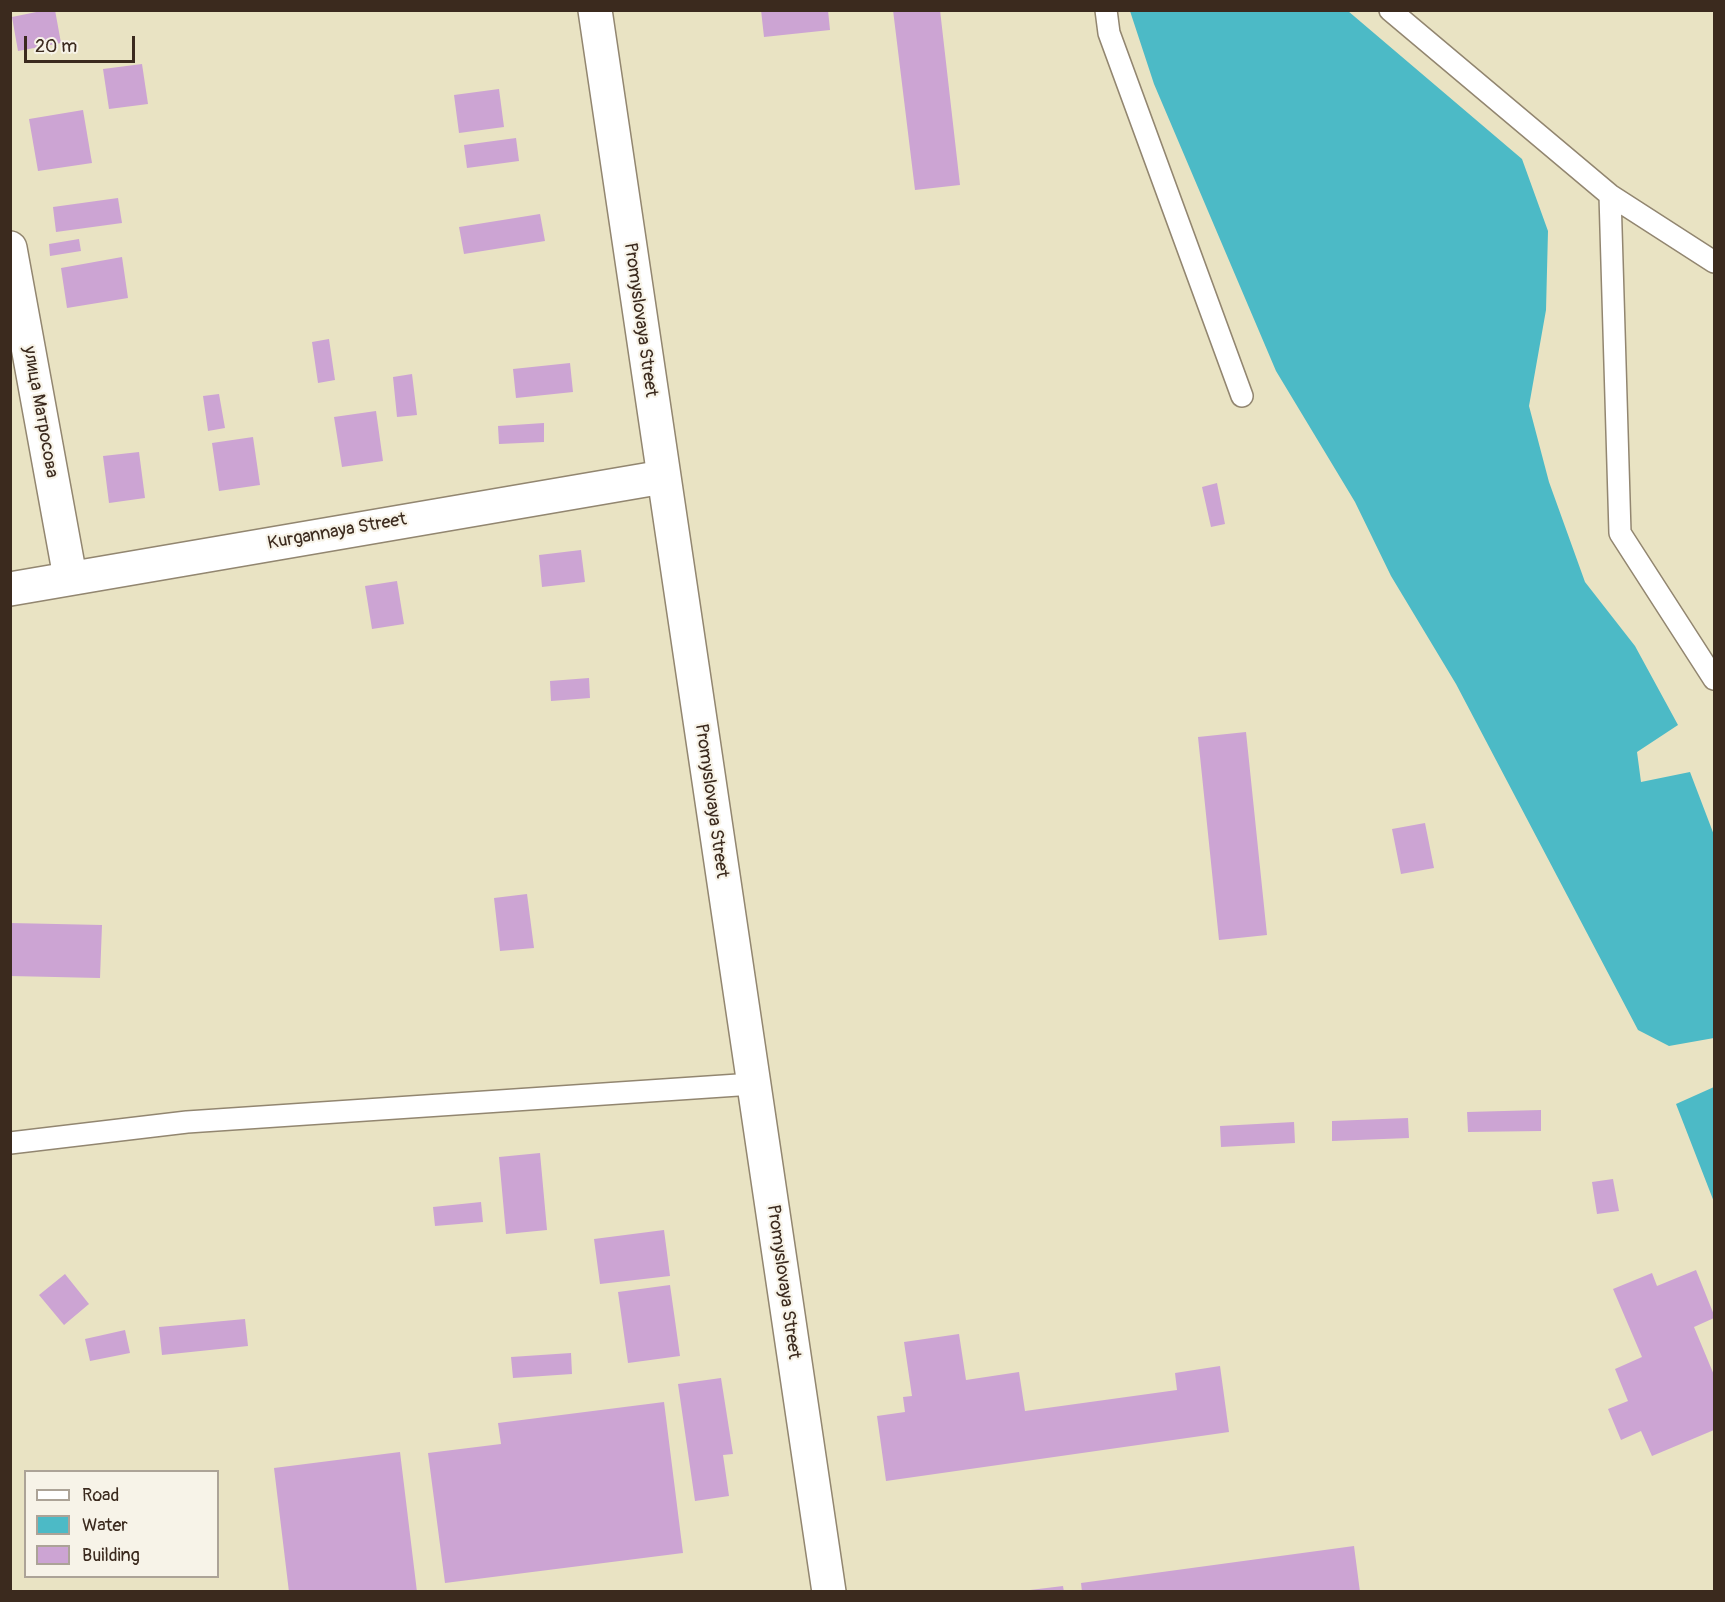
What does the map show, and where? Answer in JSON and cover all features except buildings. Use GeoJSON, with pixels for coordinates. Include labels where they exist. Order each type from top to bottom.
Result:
{"type":"FeatureCollection","features":[{"type":"Feature","properties":{"kind":"main road","name":"Promyslovaya Street"},"geometry":{"type":"LineString","coordinates":[[596,10],[829,1592]]}},
{"type":"Feature","properties":{"kind":"main road","name":"улица Матросова"},"geometry":{"type":"LineString","coordinates":[[10,248],[70,577]]}},
{"type":"Feature","properties":{"kind":"main road","name":"Kurgannaya Street"},"geometry":{"type":"LineString","coordinates":[[10,589],[663,477]]}},
{"type":"Feature","properties":{"kind":"lane"},"geometry":{"type":"LineString","coordinates":[[1106,10],[1109,33],[1242,396]]}},
{"type":"Feature","properties":{"kind":"lane"},"geometry":{"type":"LineString","coordinates":[[1390,10],[1610,195],[1714,262]]}},
{"type":"Feature","properties":{"kind":"lane"},"geometry":{"type":"LineString","coordinates":[[1610,195],[1620,533],[1714,679]]}},
{"type":"Feature","properties":{"kind":"lane"},"geometry":{"type":"LineString","coordinates":[[10,1143],[187,1122],[753,1084]]}},
{"type":"Feature","properties":{"kind":"water"},"geometry":{"type":"Polygon","coordinates":[[[1130,11],[1348,11],[1522,159],[1548,231],[1546,310],[1529,406],[1549,482],[1585,582],[1635,646],[1678,725],[1637,752],[1641,782],[1690,772],[1714,835],[1714,1038],[1669,1046],[1638,1030],[1456,684],[1391,576],[1355,502],[1276,371],[1154,84],[1130,11]]]}},
{"type":"Feature","properties":{"kind":"water"},"geometry":{"type":"Polygon","coordinates":[[[1714,1087],[1714,1202],[1676,1104],[1714,1087]]]}}]}
